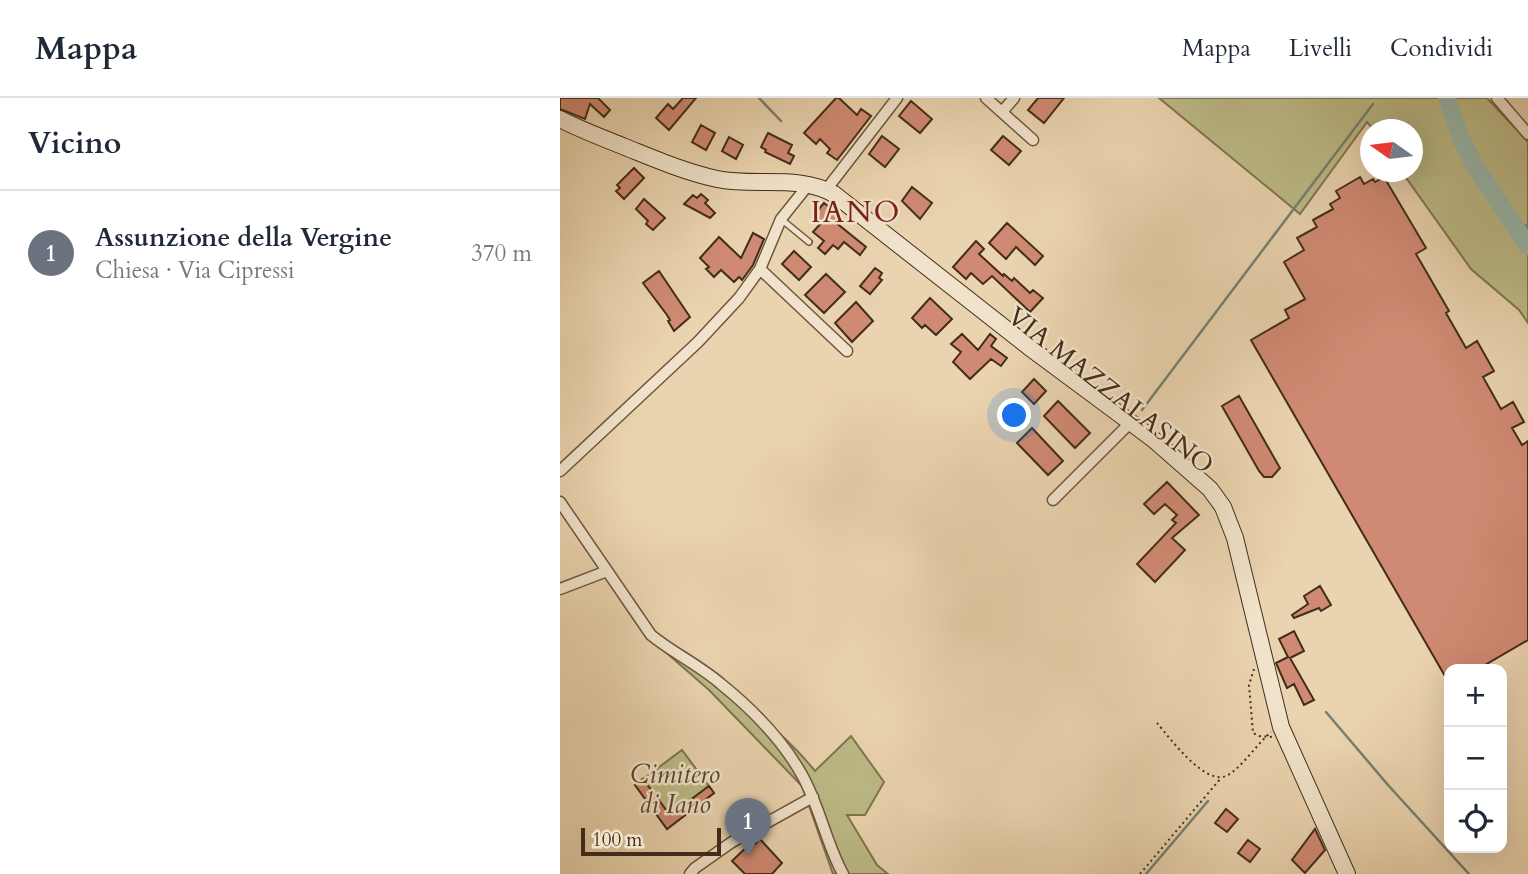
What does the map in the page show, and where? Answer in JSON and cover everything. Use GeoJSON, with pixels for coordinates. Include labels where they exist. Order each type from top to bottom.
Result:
{"type":"FeatureCollection","features":[{"type":"Feature","properties":{"kind":"main road","name":"VIA MAZZALASINO"},"geometry":{"type":"LineString","coordinates":[[560,119],[665,163],[702,175],[737,181],[809,184],[827,190],[1194,472],[1223,508],[1235,538],[1279,733],[1347,874]]}},
{"type":"Feature","properties":{"kind":"street"},"geometry":{"type":"LineString","coordinates":[[827,190],[897,98]]}},
{"type":"Feature","properties":{"kind":"street"},"geometry":{"type":"LineString","coordinates":[[986,98],[1033,140]]}},
{"type":"Feature","properties":{"kind":"street"},"geometry":{"type":"LineString","coordinates":[[1002,112],[1014,98]]}},
{"type":"Feature","properties":{"kind":"street"},"geometry":{"type":"LineString","coordinates":[[1497,98],[1528,134]]}},
{"type":"Feature","properties":{"kind":"street"},"geometry":{"type":"LineString","coordinates":[[560,471],[705,336],[739,298],[760,269],[781,219],[809,184]]}},
{"type":"Feature","properties":{"kind":"street"},"geometry":{"type":"LineString","coordinates":[[760,269],[848,351]]}},
{"type":"Feature","properties":{"kind":"street"},"geometry":{"type":"LineString","coordinates":[[1053,500],[1131,422]]}},
{"type":"Feature","properties":{"kind":"street"},"geometry":{"type":"LineString","coordinates":[[560,502],[651,635],[670,651],[720,683],[751,712],[793,761],[813,797],[843,874]]}},
{"type":"Feature","properties":{"kind":"street"},"geometry":{"type":"LineString","coordinates":[[560,589],[607,571]]}},
{"type":"Feature","properties":{"kind":"street"},"geometry":{"type":"LineString","coordinates":[[690,874],[732,842],[813,797]]}},
{"type":"Feature","properties":{"kind":"lane"},"geometry":{"type":"LineString","coordinates":[[781,219],[809,242]]}},
{"type":"Feature","properties":{"kind":"path"},"geometry":{"type":"LineString","coordinates":[[1255,664],[1248,685],[1252,730],[1254,735],[1279,733]]}},
{"type":"Feature","properties":{"kind":"path"},"geometry":{"type":"LineString","coordinates":[[1157,723],[1202,771],[1208,775],[1222,777]]}},
{"type":"Feature","properties":{"kind":"path"},"geometry":{"type":"LineString","coordinates":[[1140,874],[1222,777],[1233,770],[1266,736],[1279,733]]}},
{"type":"Feature","properties":{"kind":"green space"},"geometry":{"type":"Polygon","coordinates":[[[1159,98],[1487,98],[1528,142],[1528,323],[1519,310],[1471,269],[1409,182],[1423,182],[1423,119],[1360,119],[1360,132],[1300,214],[1159,98]]]}},
{"type":"Feature","properties":{"kind":"green space"},"geometry":{"type":"Polygon","coordinates":[[[654,642],[760,717],[815,771],[851,736],[884,782],[865,815],[847,815],[877,865],[888,874],[833,874],[802,786],[709,690],[654,642]]]}},
{"type":"Feature","properties":{"kind":"green space","name":"Cimitero di Iano"},"geometry":{"type":"Polygon","coordinates":[[[682,750],[714,793],[667,829],[635,785],[682,750]]]}},
{"type":"Feature","properties":{"kind":"building"},"geometry":{"type":"Polygon","coordinates":[[[560,98],[598,98],[610,110],[604,117],[590,104],[585,119],[560,109],[560,98]]]}},
{"type":"Feature","properties":{"kind":"building"},"geometry":{"type":"Polygon","coordinates":[[[683,98],[696,98],[669,130],[656,118],[668,104],[673,109],[683,98]]]}},
{"type":"Feature","properties":{"kind":"building"},"geometry":{"type":"Polygon","coordinates":[[[836,98],[857,115],[861,109],[871,116],[837,160],[827,153],[830,149],[820,139],[816,144],[804,133],[836,98]]]}},
{"type":"Feature","properties":{"kind":"building"},"geometry":{"type":"Polygon","coordinates":[[[1038,98],[1064,98],[1044,123],[1028,110],[1038,98]]]}},
{"type":"Feature","properties":{"kind":"building"},"geometry":{"type":"Polygon","coordinates":[[[911,101],[932,119],[920,133],[899,116],[911,101]]]}},
{"type":"Feature","properties":{"kind":"building"},"geometry":{"type":"Polygon","coordinates":[[[701,125],[715,133],[706,150],[692,142],[701,125]]]}},
{"type":"Feature","properties":{"kind":"building"},"geometry":{"type":"Polygon","coordinates":[[[768,133],[792,145],[788,153],[794,156],[790,164],[765,152],[761,147],[768,133]]]}},
{"type":"Feature","properties":{"kind":"building"},"geometry":{"type":"Polygon","coordinates":[[[882,136],[899,149],[885,167],[869,154],[882,136]]]}},
{"type":"Feature","properties":{"kind":"building"},"geometry":{"type":"Polygon","coordinates":[[[1003,136],[1021,151],[1009,165],[991,150],[1003,136]]]}},
{"type":"Feature","properties":{"kind":"building"},"geometry":{"type":"Polygon","coordinates":[[[729,137],[743,145],[736,159],[722,151],[729,137]]]}},
{"type":"Feature","properties":{"kind":"building"},"geometry":{"type":"Polygon","coordinates":[[[634,168],[644,178],[624,199],[616,191],[620,188],[617,185],[634,168]]]}},
{"type":"Feature","properties":{"kind":"building"},"geometry":{"type":"Polygon","coordinates":[[[1360,177],[1360,182],[1364,184],[1387,182],[1426,248],[1416,254],[1449,311],[1446,313],[1466,348],[1477,341],[1494,371],[1483,377],[1501,409],[1513,402],[1524,422],[1512,428],[1522,445],[1528,441],[1528,640],[1487,664],[1444,664],[1444,674],[1251,340],[1289,318],[1285,310],[1305,299],[1284,262],[1304,250],[1297,238],[1317,227],[1313,220],[1333,209],[1330,204],[1340,198],[1336,191],[1360,177]]]}},
{"type":"Feature","properties":{"kind":"building"},"geometry":{"type":"Polygon","coordinates":[[[912,187],[932,203],[920,219],[902,201],[912,187]]]}},
{"type":"Feature","properties":{"kind":"building"},"geometry":{"type":"Polygon","coordinates":[[[701,194],[708,200],[705,203],[715,213],[710,218],[684,204],[693,195],[697,198],[701,194]]]}},
{"type":"Feature","properties":{"kind":"building"},"geometry":{"type":"Polygon","coordinates":[[[644,199],[665,218],[653,230],[636,209],[644,199]]]}},
{"type":"Feature","properties":{"kind":"building"},"geometry":{"type":"Polygon","coordinates":[[[824,203],[839,215],[834,221],[866,247],[860,255],[844,242],[838,249],[833,245],[825,254],[818,248],[824,241],[813,232],[822,222],[814,215],[824,203]]]}},
{"type":"Feature","properties":{"kind":"building"},"geometry":{"type":"Polygon","coordinates":[[[1007,223],[1043,256],[1035,265],[1016,247],[1006,259],[989,243],[1007,223]]]}},
{"type":"Feature","properties":{"kind":"building"},"geometry":{"type":"Polygon","coordinates":[[[753,233],[764,239],[753,265],[742,280],[739,277],[734,282],[721,270],[714,277],[706,269],[709,267],[700,258],[719,237],[741,258],[753,233]]]}},
{"type":"Feature","properties":{"kind":"building"},"geometry":{"type":"Polygon","coordinates":[[[976,241],[984,249],[979,254],[1003,276],[1004,274],[1012,281],[1014,278],[1030,293],[1033,290],[1043,298],[1030,312],[992,276],[983,284],[971,273],[966,279],[953,267],[976,241]]]}},
{"type":"Feature","properties":{"kind":"building"},"geometry":{"type":"Polygon","coordinates":[[[794,251],[811,267],[799,280],[782,264],[794,251]]]}},
{"type":"Feature","properties":{"kind":"building"},"geometry":{"type":"Polygon","coordinates":[[[875,268],[882,273],[879,278],[882,280],[870,294],[860,286],[875,268]]]}},
{"type":"Feature","properties":{"kind":"building"},"geometry":{"type":"Polygon","coordinates":[[[659,271],[690,317],[674,331],[667,315],[643,283],[659,271]]]}},
{"type":"Feature","properties":{"kind":"building"},"geometry":{"type":"Polygon","coordinates":[[[826,274],[845,292],[824,313],[805,295],[826,274]]]}},
{"type":"Feature","properties":{"kind":"building"},"geometry":{"type":"Polygon","coordinates":[[[930,298],[952,319],[936,335],[925,325],[922,328],[912,318],[930,298]]]}},
{"type":"Feature","properties":{"kind":"building"},"geometry":{"type":"Polygon","coordinates":[[[856,302],[873,321],[852,342],[835,323],[856,302]]]}},
{"type":"Feature","properties":{"kind":"building"},"geometry":{"type":"Polygon","coordinates":[[[962,334],[978,350],[990,334],[996,339],[991,346],[1007,358],[1001,366],[991,359],[970,379],[953,362],[961,352],[951,344],[962,334]]]}},
{"type":"Feature","properties":{"kind":"building"},"geometry":{"type":"Polygon","coordinates":[[[1034,379],[1046,391],[1034,404],[1022,392],[1034,379]]]}},
{"type":"Feature","properties":{"kind":"building"},"geometry":{"type":"Polygon","coordinates":[[[1239,396],[1280,468],[1272,477],[1264,477],[1259,471],[1222,406],[1239,396]]]}},
{"type":"Feature","properties":{"kind":"building"},"geometry":{"type":"Polygon","coordinates":[[[1058,401],[1090,433],[1075,448],[1044,416],[1058,401]]]}},
{"type":"Feature","properties":{"kind":"building"},"geometry":{"type":"Polygon","coordinates":[[[1032,428],[1063,461],[1048,475],[1017,443],[1032,428]]]}},
{"type":"Feature","properties":{"kind":"building"},"geometry":{"type":"Polygon","coordinates":[[[1167,482],[1199,515],[1172,538],[1185,550],[1155,582],[1137,564],[1176,523],[1172,520],[1177,515],[1165,504],[1154,514],[1144,504],[1167,482]]]}},
{"type":"Feature","properties":{"kind":"building"},"geometry":{"type":"Polygon","coordinates":[[[1320,586],[1331,605],[1321,611],[1319,608],[1294,618],[1292,615],[1308,604],[1304,596],[1320,586]]]}},
{"type":"Feature","properties":{"kind":"building"},"geometry":{"type":"Polygon","coordinates":[[[1294,631],[1304,651],[1290,658],[1314,700],[1304,705],[1294,684],[1287,688],[1276,663],[1288,657],[1279,639],[1294,631]]]}},
{"type":"Feature","properties":{"kind":"building"},"geometry":{"type":"Polygon","coordinates":[[[643,779],[670,815],[709,786],[714,793],[667,829],[635,785],[643,779]]]}},
{"type":"Feature","properties":{"kind":"building"},"geometry":{"type":"Polygon","coordinates":[[[1226,809],[1238,819],[1227,832],[1215,823],[1226,809]]]}},
{"type":"Feature","properties":{"kind":"building"},"geometry":{"type":"Polygon","coordinates":[[[1315,829],[1325,850],[1305,873],[1292,860],[1315,829]]]}},
{"type":"Feature","properties":{"kind":"building"},"geometry":{"type":"Polygon","coordinates":[[[760,839],[782,863],[772,874],[745,874],[732,861],[752,842],[755,844],[760,839]]]}},
{"type":"Feature","properties":{"kind":"building"},"geometry":{"type":"Polygon","coordinates":[[[1248,840],[1260,849],[1250,862],[1238,853],[1248,840]]]}},
{"type":"Feature","properties":{"kind":"waterway"},"geometry":{"type":"LineString","coordinates":[[759,98],[781,121]]}},
{"type":"Feature","properties":{"kind":"waterway"},"geometry":{"type":"LineString","coordinates":[[1447,98],[1461,139],[1474,164],[1528,246]]}},
{"type":"Feature","properties":{"kind":"waterway"},"geometry":{"type":"LineString","coordinates":[[1142,410],[1373,104]]}},
{"type":"Feature","properties":{"kind":"waterway"},"geometry":{"type":"LineString","coordinates":[[1517,228],[1528,225]]}},
{"type":"Feature","properties":{"kind":"waterway"},"geometry":{"type":"LineString","coordinates":[[1326,712],[1469,874]]}},
{"type":"Feature","properties":{"kind":"waterway"},"geometry":{"type":"LineString","coordinates":[[1146,874],[1208,801]]}},
{"type":"Feature","properties":{"kind":"place","name":"Assunzione della Vergine"},"geometry":{"type":"Point","coordinates":[748,856]}},
{"type":"Feature","properties":{"kind":"district","name":"IANO"},"geometry":{"type":"Point","coordinates":[856,212]}}]}
